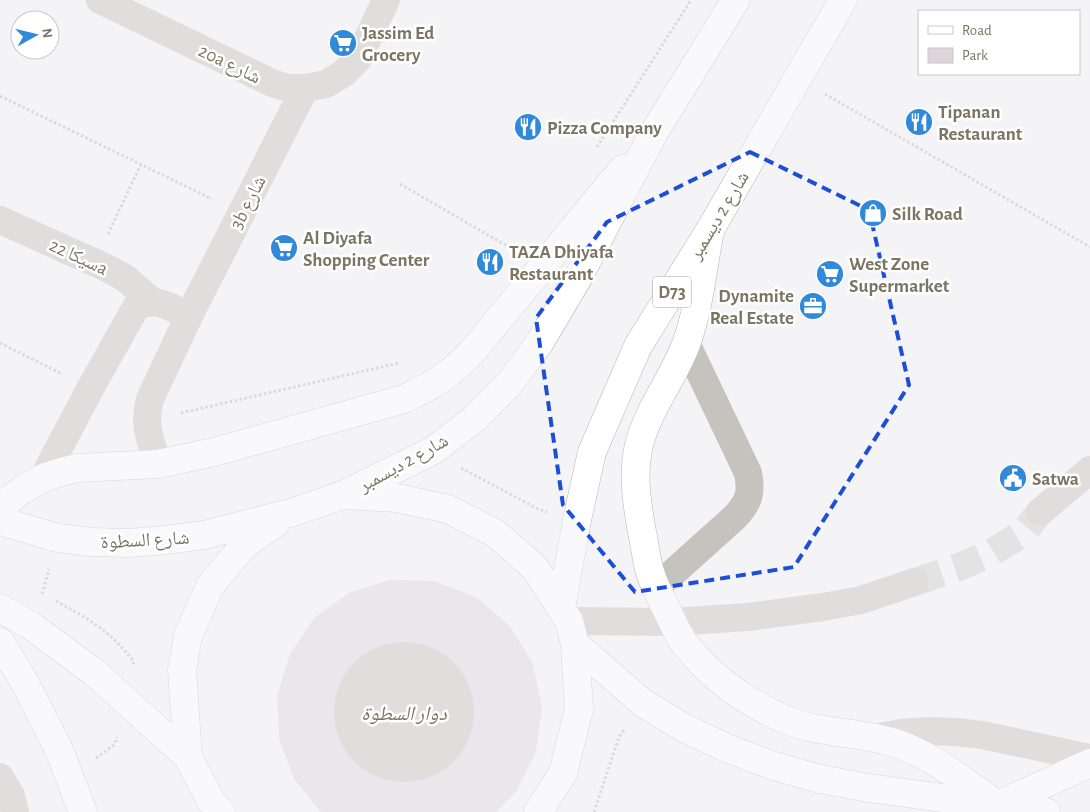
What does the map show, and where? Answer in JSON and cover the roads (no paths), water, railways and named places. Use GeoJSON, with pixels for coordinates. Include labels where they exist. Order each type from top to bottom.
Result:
{"type":"FeatureCollection","features":[{"type":"Feature","properties":{"kind":"main road","name":"شارع 2 ديسمبر"},"geometry":{"type":"LineString","coordinates":[[343,495],[434,450],[474,419],[510,383],[540,342],[579,276],[653,134],[736,0]]}},
{"type":"Feature","properties":{"kind":"main road","name":"شارع 2 ديسمبر"},"geometry":{"type":"LineString","coordinates":[[568,624],[577,520],[592,452],[638,346],[710,230],[843,0]]}},
{"type":"Feature","properties":{"kind":"main road"},"geometry":{"type":"LineString","coordinates":[[0,507],[22,490],[43,478],[60,472],[77,468],[158,464],[214,452],[404,399],[428,387],[450,372],[470,354],[575,225],[653,134]]}},
{"type":"Feature","properties":{"kind":"main road"},"geometry":{"type":"LineString","coordinates":[[710,230],[694,316],[686,343],[678,364],[647,421],[639,447],[635,473],[636,500],[650,571],[672,622],[683,641],[705,667],[756,706],[785,720],[816,728],[892,742],[913,750],[933,761],[998,805]]}},
{"type":"Feature","properties":{"kind":"main road"},"geometry":{"type":"LineString","coordinates":[[188,757],[182,670],[188,636],[210,586],[245,544],[290,513],[343,495],[397,498],[448,509],[495,533],[535,568],[568,624],[643,703],[684,728],[738,753],[774,766],[820,779],[869,788],[1046,812]]}},
{"type":"Feature","properties":{"kind":"main road","name":"شارع السطوة"},"geometry":{"type":"LineString","coordinates":[[0,521],[58,538],[91,542],[129,543],[204,535],[290,513]]}},
{"type":"Feature","properties":{"kind":"main road"},"geometry":{"type":"LineString","coordinates":[[0,608],[30,625],[95,673],[188,757],[214,808]]}},
{"type":"Feature","properties":{"kind":"main road"},"geometry":{"type":"LineString","coordinates":[[538,812],[563,773],[579,710],[568,624]]}},
{"type":"Feature","properties":{"kind":"main road"},"geometry":{"type":"LineString","coordinates":[[0,642],[24,681],[59,750],[83,812]]}},
{"type":"Feature","properties":{"kind":"main road"},"geometry":{"type":"LineString","coordinates":[[998,805],[1090,764]]}},
{"type":"Feature","properties":{"kind":"street","name":"20a شارع"},"geometry":{"type":"LineString","coordinates":[[100,0],[272,83],[288,88],[305,88],[326,84],[344,73],[358,59],[386,0]]}},
{"type":"Feature","properties":{"kind":"street","name":"3b شارع"},"geometry":{"type":"LineString","coordinates":[[158,464],[148,433],[147,410],[150,399],[189,316],[305,88]]}},
{"type":"Feature","properties":{"kind":"street","name":"سيكا 22a"},"geometry":{"type":"LineString","coordinates":[[0,220],[109,269],[125,278],[153,302]]}},
{"type":"Feature","properties":{"kind":"street"},"geometry":{"type":"LineString","coordinates":[[43,478],[136,307],[144,303],[153,302],[189,316]]}},
{"type":"Feature","properties":{"kind":"street"},"geometry":{"type":"LineString","coordinates":[[656,588],[744,508],[749,498],[751,485],[748,473],[686,343]]}},
{"type":"Feature","properties":{"kind":"street"},"geometry":{"type":"LineString","coordinates":[[1040,512],[1090,470]]}},
{"type":"Feature","properties":{"kind":"street"},"geometry":{"type":"LineString","coordinates":[[568,624],[672,622],[748,617],[860,600],[915,582]]}},
{"type":"Feature","properties":{"kind":"street"},"geometry":{"type":"LineString","coordinates":[[874,738],[928,731],[955,732],[1090,758]]}},
{"type":"Feature","properties":{"kind":"street"},"geometry":{"type":"LineString","coordinates":[[0,777],[11,796],[15,812]]}},
{"type":"Feature","properties":{"kind":"water","name":"دوار السطوة"},"geometry":{"type":"Polygon","coordinates":[[[404,642],[431,648],[443,654],[453,663],[462,673],[468,685],[474,712],[468,739],[462,751],[453,761],[443,770],[431,776],[404,782],[377,776],[365,770],[355,761],[346,751],[340,739],[334,712],[340,685],[346,673],[355,663],[365,654],[377,648],[404,642]]]}},
{"type":"Feature","properties":{"kind":"tunnel"},"geometry":{"type":"LineString","coordinates":[[915,582],[959,567],[991,553],[1022,534],[1040,512]]}},
{"type":"Feature","properties":{"kind":"place","name":"Jassim Ed Grocery"},"geometry":{"type":"Point","coordinates":[343,43]}},
{"type":"Feature","properties":{"kind":"place","name":"Tipanan Restaurant"},"geometry":{"type":"Point","coordinates":[919,122]}},
{"type":"Feature","properties":{"kind":"place","name":"Pizza Company"},"geometry":{"type":"Point","coordinates":[528,127]}},
{"type":"Feature","properties":{"kind":"place","name":"Silk Road"},"geometry":{"type":"Point","coordinates":[873,213]}},
{"type":"Feature","properties":{"kind":"place","name":"Al Diyafa Shopping Center"},"geometry":{"type":"Point","coordinates":[284,248]}},
{"type":"Feature","properties":{"kind":"place","name":"TAZA Dhiyafa Restaurant"},"geometry":{"type":"Point","coordinates":[490,262]}},
{"type":"Feature","properties":{"kind":"place","name":"West Zone Supermarket"},"geometry":{"type":"Point","coordinates":[830,274]}},
{"type":"Feature","properties":{"kind":"place","name":"Dynamite Real Estate"},"geometry":{"type":"Point","coordinates":[813,306]}},
{"type":"Feature","properties":{"kind":"place","name":"Satwa"},"geometry":{"type":"Point","coordinates":[1013,478]}}]}
